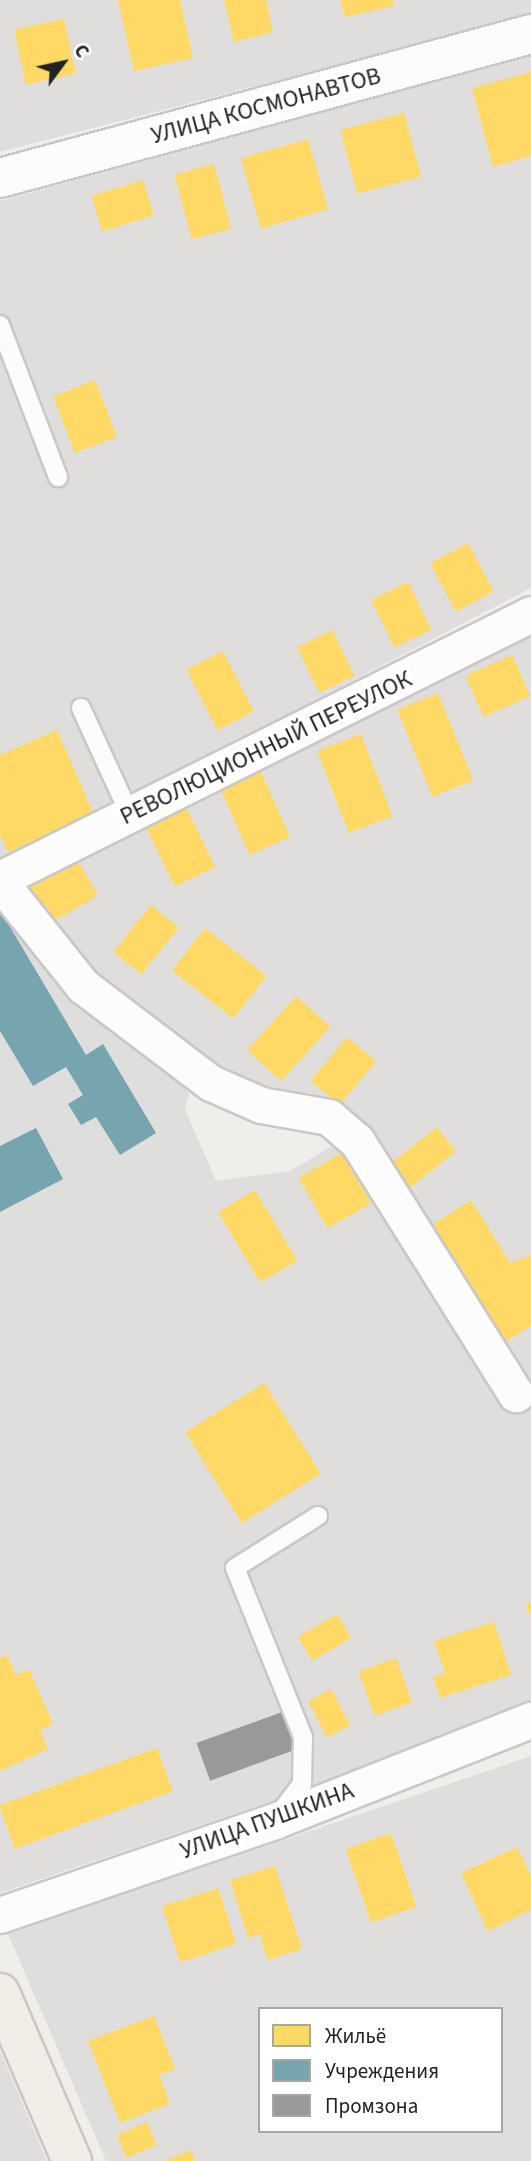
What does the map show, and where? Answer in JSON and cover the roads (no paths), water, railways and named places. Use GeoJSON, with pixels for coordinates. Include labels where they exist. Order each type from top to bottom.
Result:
{"type":"FeatureCollection","features":[{"type":"Feature","properties":{"kind":"main road"},"geometry":{"type":"LineString","coordinates":[[0,1993],[72,2161]]}},
{"type":"Feature","properties":{"kind":"street","name":"УЛИЦА КОСМОНАВТОВ"},"geometry":{"type":"LineString","coordinates":[[0,178],[531,34]]}},
{"type":"Feature","properties":{"kind":"street","name":"РЕВОЛЮЦИОННЫЙ ПЕРЕУЛОК"},"geometry":{"type":"LineString","coordinates":[[516,1394],[357,1141],[329,1117],[261,1105],[211,1083],[83,986],[0,880],[531,614]]}},
{"type":"Feature","properties":{"kind":"street","name":"УЛИЦА ПУШКИНА"},"geometry":{"type":"LineString","coordinates":[[0,1915],[274,1821],[531,1720]]}},
{"type":"Feature","properties":{"kind":"lane"},"geometry":{"type":"LineString","coordinates":[[0,325],[58,477]]}},
{"type":"Feature","properties":{"kind":"lane"},"geometry":{"type":"LineString","coordinates":[[81,708],[130,815]]}},
{"type":"Feature","properties":{"kind":"lane"},"geometry":{"type":"LineString","coordinates":[[274,1821],[302,1784],[303,1737],[234,1568],[318,1516]]}}]}
